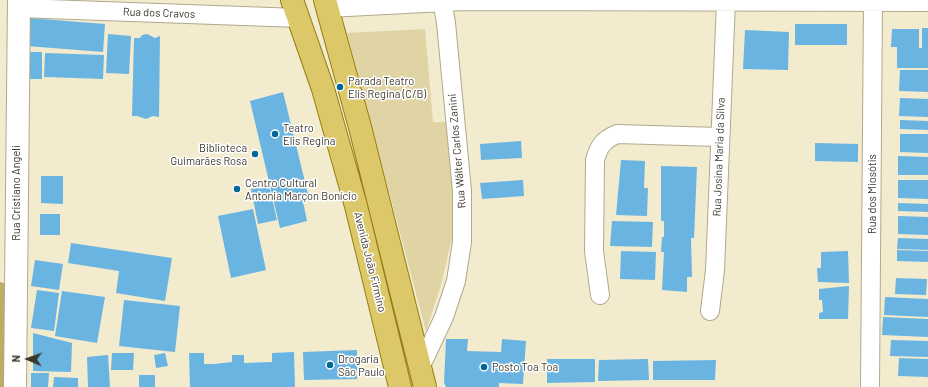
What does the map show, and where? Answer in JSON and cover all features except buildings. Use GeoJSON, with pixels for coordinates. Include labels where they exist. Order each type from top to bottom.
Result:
{"type":"FeatureCollection","features":[{"type":"Feature","properties":{"kind":"main road","name":"Avenida João Firmino"},"geometry":{"type":"LineString","coordinates":[[326,4],[360,127],[422,377]]}},
{"type":"Feature","properties":{"kind":"main road","name":"Avenida João Firmino"},"geometry":{"type":"LineString","coordinates":[[296,9],[322,89],[356,206],[400,387]]}},
{"type":"Feature","properties":{"kind":"street"},"geometry":{"type":"LineString","coordinates":[[326,4],[442,1],[928,2]]}},
{"type":"Feature","properties":{"kind":"street","name":"Rua Wálter Carlos Zanini"},"geometry":{"type":"LineString","coordinates":[[422,377],[453,288],[462,242],[462,191],[446,23],[442,1]]}},
{"type":"Feature","properties":{"kind":"street","name":"Rua Josina Maria da Silva"},"geometry":{"type":"LineString","coordinates":[[710,311],[715,270],[719,137],[733,1]]}},
{"type":"Feature","properties":{"kind":"street","name":"Rua dos Miosótis"},"geometry":{"type":"LineString","coordinates":[[870,387],[873,1]]}},
{"type":"Feature","properties":{"kind":"street","name":"Rua dos Cravos"},"geometry":{"type":"LineString","coordinates":[[19,4],[296,9]]}},
{"type":"Feature","properties":{"kind":"street","name":"Rua Cristiano Angeli"},"geometry":{"type":"LineString","coordinates":[[15,387],[19,4]]}},
{"type":"Feature","properties":{"kind":"street"},"geometry":{"type":"LineString","coordinates":[[600,295],[594,251],[595,160],[598,149],[606,138],[617,134],[719,137]]}},
{"type":"Feature","properties":{"kind":"shaded area"},"geometry":{"type":"Polygon","coordinates":[[[425,29],[433,122],[446,122],[453,185],[452,238],[441,285],[426,331],[347,33],[425,29]]]}},
{"type":"Feature","properties":{"kind":"shaded area"},"geometry":{"type":"Polygon","coordinates":[[[0,282],[7,284],[9,387],[0,387],[0,282]]]}},
{"type":"Feature","properties":{"kind":"place","name":"Parada Teatro Elis Regina (C/B)"},"geometry":{"type":"Point","coordinates":[340,87]}},
{"type":"Feature","properties":{"kind":"place","name":"Teatro Elis Regina"},"geometry":{"type":"Point","coordinates":[275,134]}},
{"type":"Feature","properties":{"kind":"place","name":"Biblioteca Guimarães Rosa"},"geometry":{"type":"Point","coordinates":[255,154]}},
{"type":"Feature","properties":{"kind":"place","name":"Centro Cultural Antonia Marçon Bonício"},"geometry":{"type":"Point","coordinates":[237,189]}},
{"type":"Feature","properties":{"kind":"place","name":"Drogaria São Paulo"},"geometry":{"type":"Point","coordinates":[330,365]}},
{"type":"Feature","properties":{"kind":"place","name":"Posto Toa Toa"},"geometry":{"type":"Point","coordinates":[484,367]}}]}
